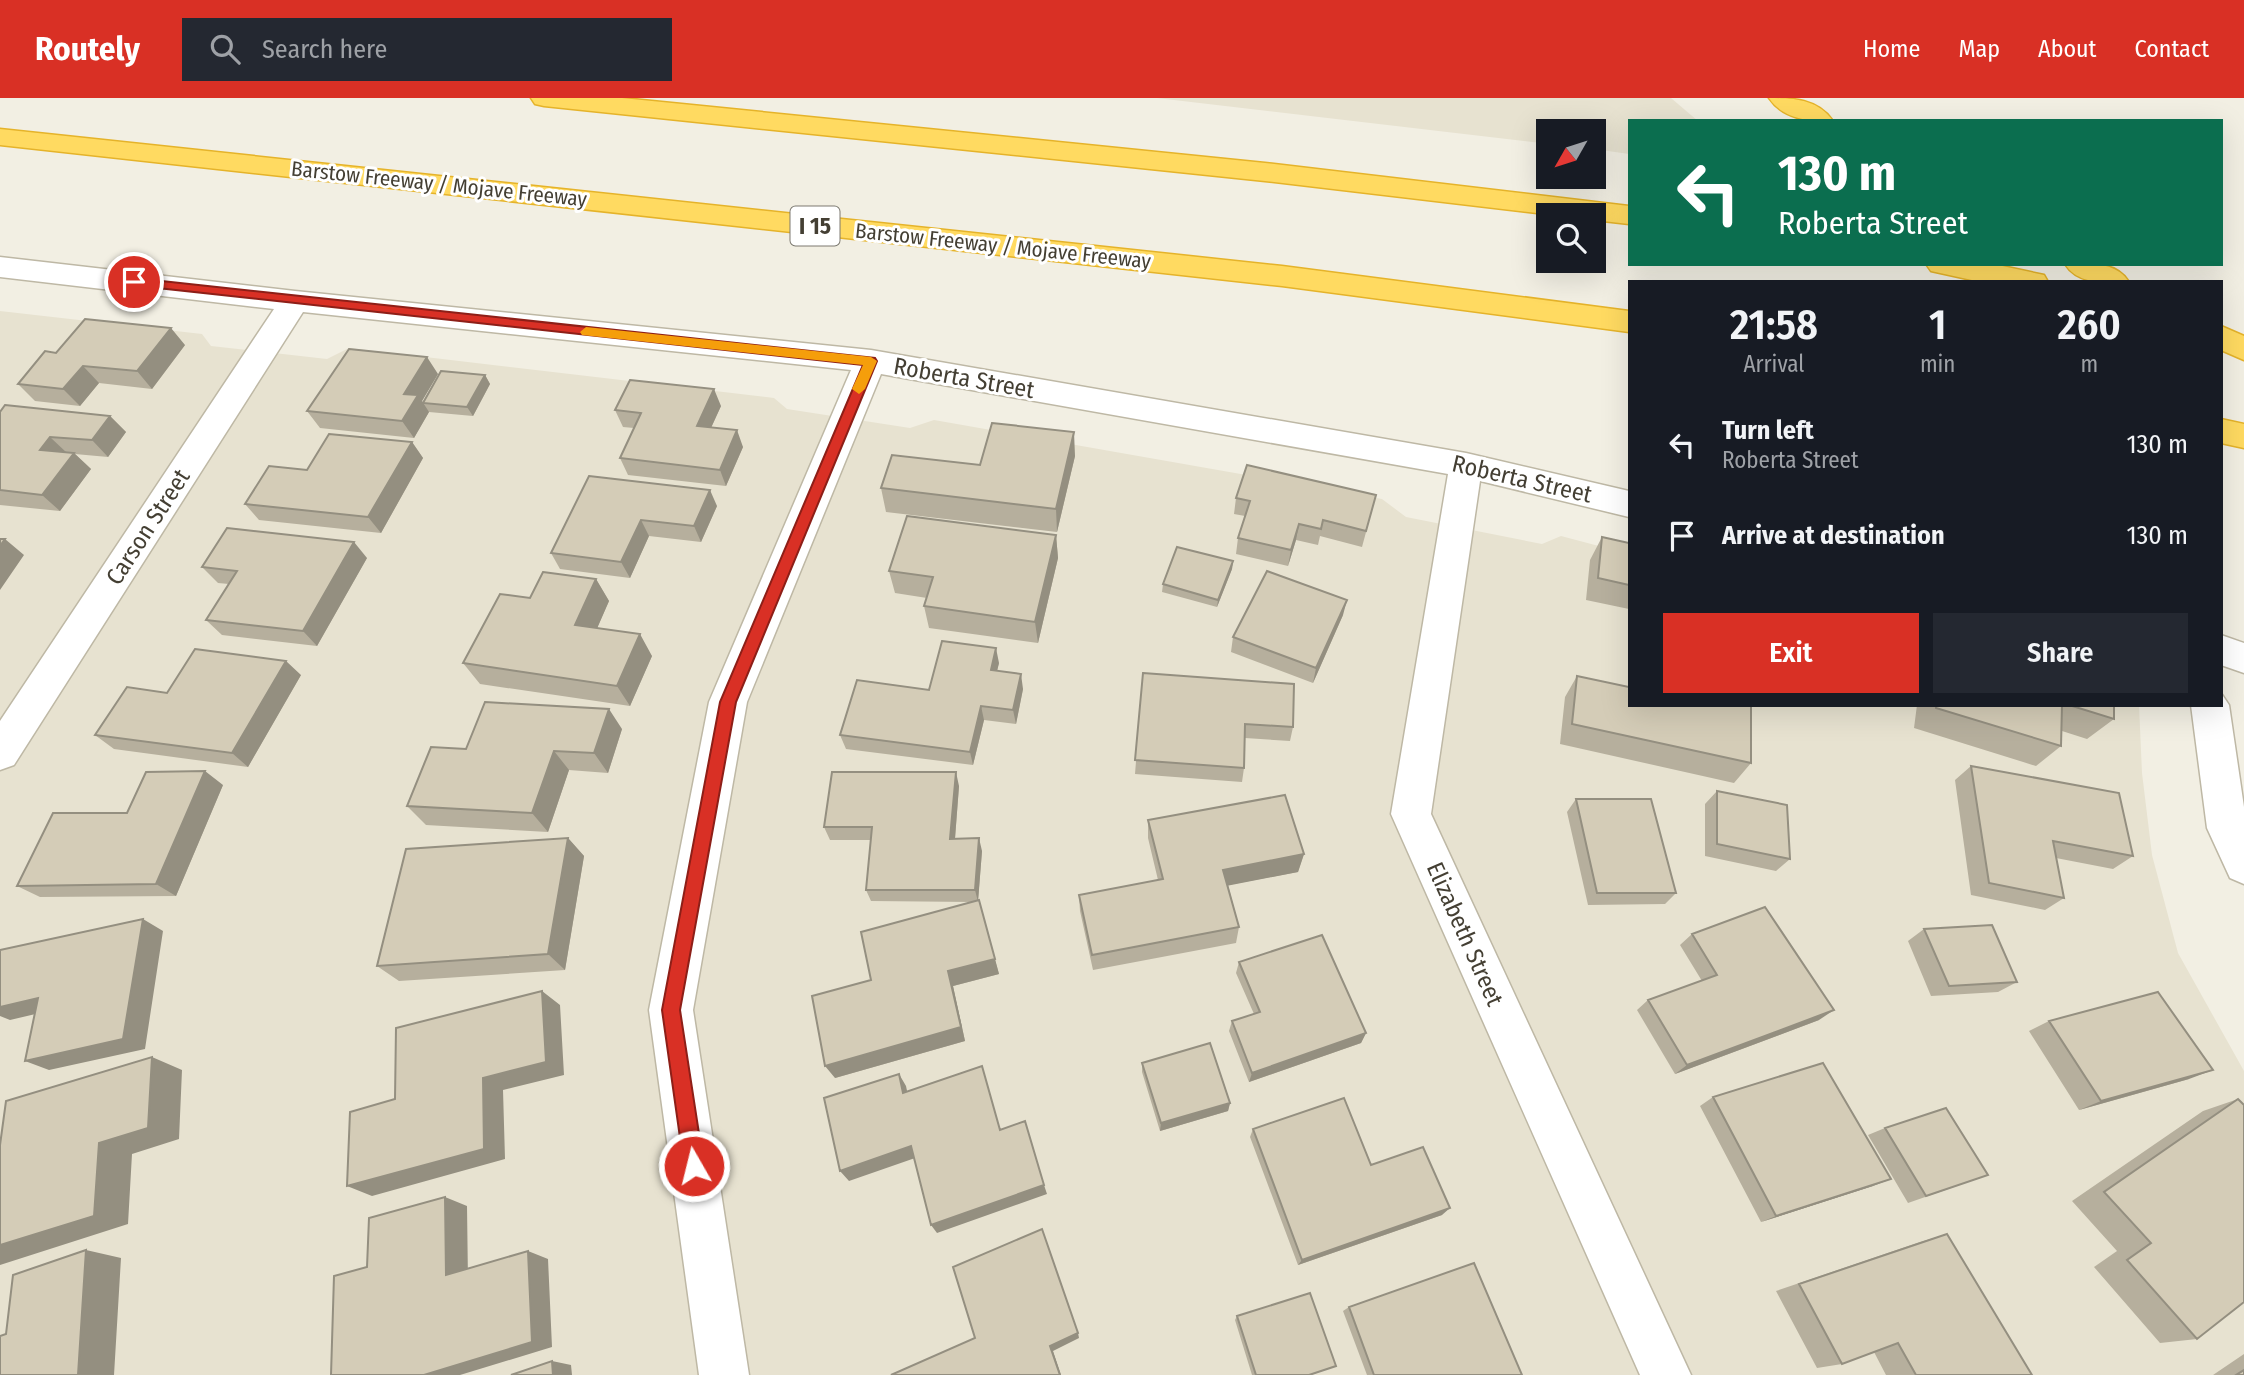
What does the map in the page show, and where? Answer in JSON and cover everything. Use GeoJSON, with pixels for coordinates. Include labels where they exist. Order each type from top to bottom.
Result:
{"type":"FeatureCollection","features":[{"type":"Feature","properties":{"kind":"highway"},"geometry":{"type":"LineString","coordinates":[[544,98],[1265,172],[1628,215]]}},
{"type":"Feature","properties":{"kind":"highway"},"geometry":{"type":"LineString","coordinates":[[1782,98],[1817,119]]}},
{"type":"Feature","properties":{"kind":"highway","name":"Barstow Freeway / Mojave Freeway"},"geometry":{"type":"LineString","coordinates":[[0,137],[1282,276],[1628,322]]}},
{"type":"Feature","properties":{"kind":"highway"},"geometry":{"type":"LineString","coordinates":[[1951,266],[2022,280]]}},
{"type":"Feature","properties":{"kind":"highway"},"geometry":{"type":"LineString","coordinates":[[2084,266],[2110,280]]}},
{"type":"Feature","properties":{"kind":"highway"},"geometry":{"type":"LineString","coordinates":[[2223,319],[2244,324]]}},
{"type":"Feature","properties":{"kind":"highway"},"geometry":{"type":"LineString","coordinates":[[2223,338],[2244,349]]}},
{"type":"Feature","properties":{"kind":"highway"},"geometry":{"type":"LineString","coordinates":[[2223,431],[2244,436]]}},
{"type":"Feature","properties":{"kind":"street","name":"Roberta Street"},"geometry":{"type":"LineString","coordinates":[[0,267],[295,301],[871,361],[1466,465],[1628,504]]}},
{"type":"Feature","properties":{"kind":"street","name":"Carson Street"},"geometry":{"type":"LineString","coordinates":[[0,753],[295,301]]}},
{"type":"Feature","properties":{"kind":"street"},"geometry":{"type":"LineString","coordinates":[[724,1375],[671,1010],[728,702],[871,361]]}},
{"type":"Feature","properties":{"kind":"street","name":"Elizabeth Street"},"geometry":{"type":"LineString","coordinates":[[1466,465],[1411,814],[1666,1375]]}},
{"type":"Feature","properties":{"kind":"street"},"geometry":{"type":"LineString","coordinates":[[2223,651],[2244,658]]}},
{"type":"Feature","properties":{"kind":"street"},"geometry":{"type":"LineString","coordinates":[[2210,707],[2227,828],[2244,865]]}},
{"type":"Feature","properties":{"kind":"shaded area"},"geometry":{"type":"Polygon","coordinates":[[[1157,98],[1671,98],[1696,119],[1628,119],[1628,154],[1606,151],[1606,119],[1536,119],[1536,142],[1157,98]]]}},
{"type":"Feature","properties":{"kind":"shaded area"},"geometry":{"type":"Polygon","coordinates":[[[0,311],[202,334],[211,346],[327,359],[349,348],[774,398],[787,409],[910,428],[934,420],[1382,499],[1406,517],[1542,544],[1561,536],[1628,554],[1628,707],[2139,707],[2142,773],[2152,855],[2178,953],[2244,1071],[2244,1375],[0,1375],[0,311]]]}},
{"type":"Feature","properties":{"kind":"building"},"geometry":{"type":"Polygon","coordinates":[[[85,319],[171,328],[137,371],[83,366],[63,389],[18,384],[45,351],[56,353],[85,319]]]}},
{"type":"Feature","properties":{"kind":"building"},"geometry":{"type":"Polygon","coordinates":[[[349,349],[427,357],[404,394],[418,395],[402,421],[307,411],[349,349]]]}},
{"type":"Feature","properties":{"kind":"building"},"geometry":{"type":"Polygon","coordinates":[[[441,371],[485,375],[467,407],[423,403],[441,371]]]}},
{"type":"Feature","properties":{"kind":"building"},"geometry":{"type":"Polygon","coordinates":[[[630,380],[714,389],[697,426],[737,430],[720,470],[620,458],[641,413],[615,410],[630,380]]]}},
{"type":"Feature","properties":{"kind":"building"},"geometry":{"type":"Polygon","coordinates":[[[5,405],[110,416],[92,440],[50,437],[40,450],[74,453],[42,495],[0,490],[0,412],[5,405]]]}},
{"type":"Feature","properties":{"kind":"building"},"geometry":{"type":"Polygon","coordinates":[[[992,423],[1074,432],[1056,509],[881,488],[892,455],[980,465],[992,423]]]}},
{"type":"Feature","properties":{"kind":"building"},"geometry":{"type":"Polygon","coordinates":[[[329,434],[412,442],[368,517],[245,504],[269,466],[307,470],[329,434]]]}},
{"type":"Feature","properties":{"kind":"building"},"geometry":{"type":"Polygon","coordinates":[[[1247,465],[1376,495],[1366,531],[1323,520],[1321,529],[1299,524],[1291,550],[1238,538],[1250,501],[1236,498],[1247,465]]]}},
{"type":"Feature","properties":{"kind":"building"},"geometry":{"type":"Polygon","coordinates":[[[589,476],[710,490],[694,526],[641,520],[621,562],[551,553],[589,476]]]}},
{"type":"Feature","properties":{"kind":"building"},"geometry":{"type":"Polygon","coordinates":[[[907,516],[1056,535],[1035,622],[924,606],[933,577],[889,571],[907,516]]]}},
{"type":"Feature","properties":{"kind":"building"},"geometry":{"type":"Polygon","coordinates":[[[227,528],[354,542],[303,631],[206,620],[237,571],[202,567],[227,528]]]}},
{"type":"Feature","properties":{"kind":"building"},"geometry":{"type":"Polygon","coordinates":[[[1602,537],[1628,543],[1628,585],[1598,578],[1602,537]]]}},
{"type":"Feature","properties":{"kind":"building"},"geometry":{"type":"Polygon","coordinates":[[[1177,547],[1233,561],[1218,600],[1163,584],[1177,547]]]}},
{"type":"Feature","properties":{"kind":"building"},"geometry":{"type":"Polygon","coordinates":[[[1267,571],[1347,600],[1316,668],[1233,637],[1267,571]]]}},
{"type":"Feature","properties":{"kind":"building"},"geometry":{"type":"Polygon","coordinates":[[[543,572],[596,579],[575,625],[640,634],[617,686],[463,663],[500,594],[530,598],[543,572]]]}},
{"type":"Feature","properties":{"kind":"building"},"geometry":{"type":"Polygon","coordinates":[[[942,641],[996,648],[991,670],[1021,674],[1013,710],[981,706],[970,752],[840,735],[857,680],[929,690],[942,641]]]}},
{"type":"Feature","properties":{"kind":"building"},"geometry":{"type":"Polygon","coordinates":[[[195,649],[286,661],[232,753],[95,735],[127,687],[167,693],[195,649]]]}},
{"type":"Feature","properties":{"kind":"building"},"geometry":{"type":"Polygon","coordinates":[[[1143,673],[1294,684],[1293,727],[1245,724],[1244,768],[1135,760],[1143,673]]]}},
{"type":"Feature","properties":{"kind":"building"},"geometry":{"type":"Polygon","coordinates":[[[1577,676],[1628,687],[1628,707],[1751,707],[1751,763],[1572,724],[1577,676]]]}},
{"type":"Feature","properties":{"kind":"building"},"geometry":{"type":"Polygon","coordinates":[[[485,702],[609,709],[594,753],[554,751],[532,813],[407,806],[431,747],[466,749],[485,702]]]}},
{"type":"Feature","properties":{"kind":"building"},"geometry":{"type":"Polygon","coordinates":[[[2062,707],[2061,746],[1936,708],[2062,707]]]}},
{"type":"Feature","properties":{"kind":"building"},"geometry":{"type":"Polygon","coordinates":[[[2075,707],[2114,707],[2114,719],[2075,707]]]}},
{"type":"Feature","properties":{"kind":"building"},"geometry":{"type":"Polygon","coordinates":[[[1971,766],[2119,793],[2133,856],[2053,841],[2064,898],[1989,883],[1971,766]]]}},
{"type":"Feature","properties":{"kind":"building"},"geometry":{"type":"Polygon","coordinates":[[[205,771],[156,884],[17,886],[53,813],[127,813],[146,772],[205,771]]]}},
{"type":"Feature","properties":{"kind":"building"},"geometry":{"type":"Polygon","coordinates":[[[832,772],[956,772],[950,839],[979,838],[975,890],[866,890],[872,827],[824,827],[832,772]]]}},
{"type":"Feature","properties":{"kind":"building"},"geometry":{"type":"Polygon","coordinates":[[[1717,791],[1787,805],[1790,859],[1717,844],[1717,791]]]}},
{"type":"Feature","properties":{"kind":"building"},"geometry":{"type":"Polygon","coordinates":[[[1285,795],[1304,854],[1223,870],[1239,927],[1092,955],[1079,895],[1163,879],[1148,820],[1285,795]]]}},
{"type":"Feature","properties":{"kind":"building"},"geometry":{"type":"Polygon","coordinates":[[[1576,799],[1651,799],[1676,893],[1597,893],[1576,799]]]}},
{"type":"Feature","properties":{"kind":"building"},"geometry":{"type":"Polygon","coordinates":[[[568,838],[548,954],[377,966],[406,849],[568,838]]]}},
{"type":"Feature","properties":{"kind":"building"},"geometry":{"type":"Polygon","coordinates":[[[979,900],[995,959],[948,971],[961,1027],[825,1066],[812,996],[871,980],[861,932],[979,900]]]}},
{"type":"Feature","properties":{"kind":"building"},"geometry":{"type":"Polygon","coordinates":[[[1765,907],[1834,1010],[1687,1065],[1648,1000],[1717,975],[1692,934],[1765,907]]]}},
{"type":"Feature","properties":{"kind":"building"},"geometry":{"type":"Polygon","coordinates":[[[143,919],[123,1039],[25,1061],[38,998],[0,1007],[0,950],[143,919]]]}},
{"type":"Feature","properties":{"kind":"building"},"geometry":{"type":"Polygon","coordinates":[[[1992,925],[2017,982],[1949,986],[1924,929],[1992,925]]]}},
{"type":"Feature","properties":{"kind":"building"},"geometry":{"type":"Polygon","coordinates":[[[1322,935],[1366,1033],[1252,1073],[1232,1021],[1260,1012],[1239,962],[1322,935]]]}},
{"type":"Feature","properties":{"kind":"building"},"geometry":{"type":"Polygon","coordinates":[[[542,991],[546,1062],[483,1078],[484,1149],[347,1186],[350,1112],[395,1099],[396,1028],[542,991]]]}},
{"type":"Feature","properties":{"kind":"building"},"geometry":{"type":"Polygon","coordinates":[[[2158,992],[2213,1070],[2101,1101],[2049,1021],[2158,992]]]}},
{"type":"Feature","properties":{"kind":"building"},"geometry":{"type":"Polygon","coordinates":[[[1210,1043],[1230,1103],[1161,1123],[1142,1063],[1210,1043]]]}},
{"type":"Feature","properties":{"kind":"building"},"geometry":{"type":"Polygon","coordinates":[[[152,1057],[148,1128],[99,1143],[94,1216],[0,1245],[0,1145],[6,1101],[152,1057]]]}},
{"type":"Feature","properties":{"kind":"building"},"geometry":{"type":"Polygon","coordinates":[[[1823,1063],[1891,1179],[1776,1216],[1713,1097],[1823,1063]]]}},
{"type":"Feature","properties":{"kind":"building"},"geometry":{"type":"Polygon","coordinates":[[[982,1066],[1000,1130],[1025,1121],[1044,1185],[931,1225],[911,1146],[840,1171],[824,1098],[899,1074],[903,1093],[982,1066]]]}},
{"type":"Feature","properties":{"kind":"building"},"geometry":{"type":"Polygon","coordinates":[[[1344,1098],[1371,1165],[1423,1147],[1450,1208],[1302,1260],[1253,1129],[1344,1098]]]}},
{"type":"Feature","properties":{"kind":"building"},"geometry":{"type":"Polygon","coordinates":[[[2238,1099],[2244,1105],[2244,1302],[2197,1339],[2127,1260],[2151,1243],[2104,1192],[2238,1099]]]}},
{"type":"Feature","properties":{"kind":"building"},"geometry":{"type":"Polygon","coordinates":[[[1946,1108],[1988,1175],[1926,1196],[1885,1128],[1946,1108]]]}},
{"type":"Feature","properties":{"kind":"building"},"geometry":{"type":"Polygon","coordinates":[[[445,1197],[446,1275],[528,1251],[532,1342],[424,1375],[331,1375],[334,1276],[367,1267],[369,1218],[445,1197]]]}},
{"type":"Feature","properties":{"kind":"building"},"geometry":{"type":"Polygon","coordinates":[[[1042,1229],[1078,1333],[1050,1346],[1060,1375],[891,1375],[975,1338],[953,1267],[1042,1229]]]}},
{"type":"Feature","properties":{"kind":"building"},"geometry":{"type":"Polygon","coordinates":[[[1947,1234],[2032,1375],[1916,1375],[1898,1343],[1842,1364],[1799,1284],[1947,1234]]]}},
{"type":"Feature","properties":{"kind":"building"},"geometry":{"type":"Polygon","coordinates":[[[86,1250],[78,1375],[0,1375],[0,1336],[6,1334],[13,1275],[86,1250]]]}},
{"type":"Feature","properties":{"kind":"building"},"geometry":{"type":"Polygon","coordinates":[[[1474,1263],[1522,1375],[1374,1375],[1349,1307],[1474,1263]]]}},
{"type":"Feature","properties":{"kind":"building"},"geometry":{"type":"Polygon","coordinates":[[[1310,1293],[1336,1366],[1309,1375],[1256,1375],[1237,1316],[1310,1293]]]}},
{"type":"Feature","properties":{"kind":"building"},"geometry":{"type":"Polygon","coordinates":[[[552,1361],[553,1375],[511,1375],[552,1361]]]}},
{"type":"Feature","properties":{"kind":"slow traffic"},"geometry":{"type":"LineString","coordinates":[[586,332],[871,361],[859,389]]}},
{"type":"Feature","properties":{"kind":"route"},"geometry":{"type":"LineString","coordinates":[[134,282],[871,361],[728,702],[671,1010],[694,1166]]}}]}
